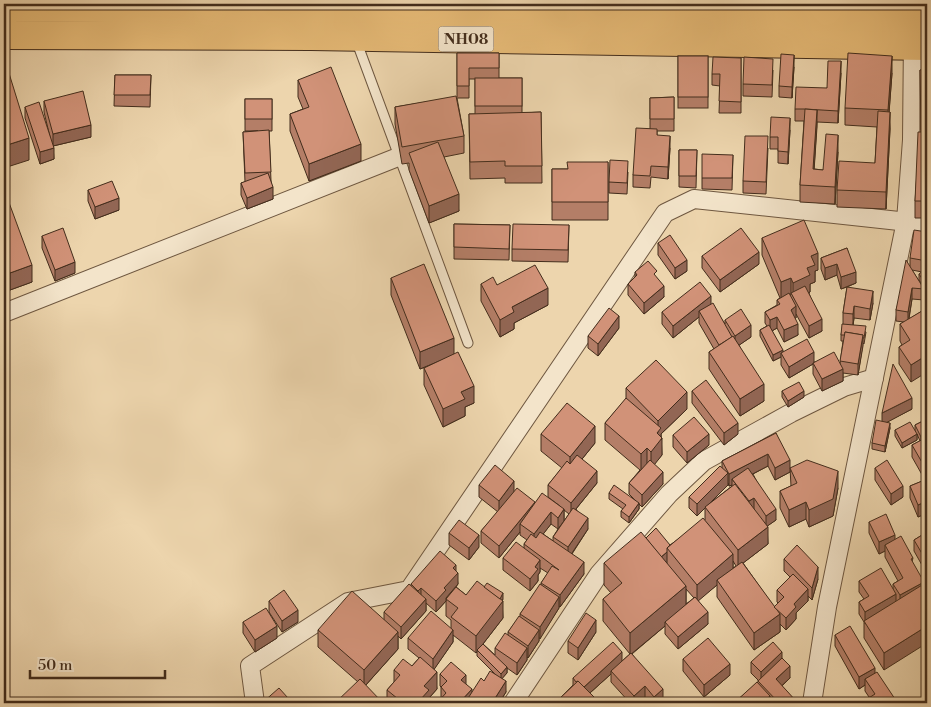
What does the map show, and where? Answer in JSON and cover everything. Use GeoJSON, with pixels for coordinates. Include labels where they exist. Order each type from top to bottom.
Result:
{"type":"FeatureCollection","features":[{"type":"Feature","properties":{"kind":"highway","name":"NH08"},"geometry":{"type":"LineString","coordinates":[[4,7],[325,10],[920,34]]}},
{"type":"Feature","properties":{"kind":"highway","name":"NH08"},"geometry":{"type":"LineString","coordinates":[[4,36],[355,37],[920,34]]}},
{"type":"Feature","properties":{"kind":"street"},"geometry":{"type":"LineString","coordinates":[[812,703],[827,607],[906,221],[920,34]]}},
{"type":"Feature","properties":{"kind":"street"},"geometry":{"type":"LineString","coordinates":[[4,314],[398,157]]}},
{"type":"Feature","properties":{"kind":"street"},"geometry":{"type":"LineString","coordinates":[[255,703],[250,666],[348,602],[409,590],[665,213],[694,199],[927,224]]}},
{"type":"Feature","properties":{"kind":"street"},"geometry":{"type":"LineString","coordinates":[[514,703],[599,574],[668,494],[704,461],[791,413],[844,387],[874,378]]}},
{"type":"Feature","properties":{"kind":"lane"},"geometry":{"type":"LineString","coordinates":[[355,37],[468,343]]}},
{"type":"Feature","properties":{"kind":"building"},"geometry":{"type":"Polygon","coordinates":[[[457,53],[499,53],[499,68],[469,68],[469,86],[457,86],[457,53]]]}},
{"type":"Feature","properties":{"kind":"building"},"geometry":{"type":"Polygon","coordinates":[[[848,53],[892,56],[888,110],[845,108],[848,53]]]}},
{"type":"Feature","properties":{"kind":"building"},"geometry":{"type":"Polygon","coordinates":[[[781,54],[794,55],[792,87],[779,86],[781,54]]]}},
{"type":"Feature","properties":{"kind":"building"},"geometry":{"type":"Polygon","coordinates":[[[678,56],[708,56],[708,97],[678,97],[678,56]]]}},
{"type":"Feature","properties":{"kind":"building"},"geometry":{"type":"Polygon","coordinates":[[[4,57],[29,138],[4,146],[4,57]]]}},
{"type":"Feature","properties":{"kind":"building"},"geometry":{"type":"Polygon","coordinates":[[[713,57],[741,58],[741,102],[719,101],[720,74],[712,74],[713,57]]]}},
{"type":"Feature","properties":{"kind":"building"},"geometry":{"type":"Polygon","coordinates":[[[744,57],[773,59],[772,85],[743,84],[744,57]]]}},
{"type":"Feature","properties":{"kind":"building"},"geometry":{"type":"Polygon","coordinates":[[[828,61],[841,61],[838,111],[795,109],[796,87],[827,88],[828,61]]]}},
{"type":"Feature","properties":{"kind":"building"},"geometry":{"type":"Polygon","coordinates":[[[331,67],[361,144],[309,164],[290,114],[309,107],[298,80],[331,67]]]}},
{"type":"Feature","properties":{"kind":"building"},"geometry":{"type":"Polygon","coordinates":[[[920,70],[927,70],[927,130],[921,130],[920,70]]]}},
{"type":"Feature","properties":{"kind":"building"},"geometry":{"type":"Polygon","coordinates":[[[115,75],[151,75],[150,95],[114,95],[115,75]]]}},
{"type":"Feature","properties":{"kind":"building"},"geometry":{"type":"Polygon","coordinates":[[[475,78],[522,78],[522,106],[475,106],[475,78]]]}},
{"type":"Feature","properties":{"kind":"building"},"geometry":{"type":"Polygon","coordinates":[[[83,91],[91,125],[53,134],[44,101],[83,91]]]}},
{"type":"Feature","properties":{"kind":"building"},"geometry":{"type":"Polygon","coordinates":[[[456,96],[464,136],[402,147],[395,107],[456,96]]]}},
{"type":"Feature","properties":{"kind":"building"},"geometry":{"type":"Polygon","coordinates":[[[674,97],[674,119],[650,119],[650,98],[674,97]]]}},
{"type":"Feature","properties":{"kind":"building"},"geometry":{"type":"Polygon","coordinates":[[[245,99],[272,99],[272,119],[245,119],[245,99]]]}},
{"type":"Feature","properties":{"kind":"building"},"geometry":{"type":"Polygon","coordinates":[[[39,102],[54,148],[40,152],[25,107],[39,102]]]}},
{"type":"Feature","properties":{"kind":"building"},"geometry":{"type":"Polygon","coordinates":[[[805,109],[817,110],[813,169],[823,170],[826,134],[838,135],[835,187],[800,185],[805,109]]]}},
{"type":"Feature","properties":{"kind":"building"},"geometry":{"type":"Polygon","coordinates":[[[878,111],[890,112],[886,192],[837,190],[839,161],[875,163],[878,111]]]}},
{"type":"Feature","properties":{"kind":"building"},"geometry":{"type":"Polygon","coordinates":[[[541,112],[542,166],[505,166],[505,161],[470,162],[469,114],[541,112]]]}},
{"type":"Feature","properties":{"kind":"building"},"geometry":{"type":"Polygon","coordinates":[[[771,117],[790,118],[788,152],[778,151],[778,137],[770,137],[771,117]]]}},
{"type":"Feature","properties":{"kind":"building"},"geometry":{"type":"Polygon","coordinates":[[[636,128],[657,129],[657,135],[670,136],[668,167],[651,166],[650,176],[633,175],[636,128]]]}},
{"type":"Feature","properties":{"kind":"building"},"geometry":{"type":"Polygon","coordinates":[[[269,130],[271,172],[245,173],[243,132],[269,130]]]}},
{"type":"Feature","properties":{"kind":"building"},"geometry":{"type":"Polygon","coordinates":[[[918,132],[927,132],[927,201],[915,201],[918,132]]]}},
{"type":"Feature","properties":{"kind":"building"},"geometry":{"type":"Polygon","coordinates":[[[745,136],[768,136],[766,182],[743,181],[745,136]]]}},
{"type":"Feature","properties":{"kind":"building"},"geometry":{"type":"Polygon","coordinates":[[[438,142],[459,194],[429,206],[409,153],[438,142]]]}},
{"type":"Feature","properties":{"kind":"building"},"geometry":{"type":"Polygon","coordinates":[[[679,150],[697,150],[696,176],[679,176],[679,150]]]}},
{"type":"Feature","properties":{"kind":"building"},"geometry":{"type":"Polygon","coordinates":[[[702,154],[733,155],[732,178],[702,178],[702,154]]]}},
{"type":"Feature","properties":{"kind":"building"},"geometry":{"type":"Polygon","coordinates":[[[610,160],[628,161],[627,183],[609,182],[610,160]]]}},
{"type":"Feature","properties":{"kind":"building"},"geometry":{"type":"Polygon","coordinates":[[[567,162],[608,162],[608,202],[552,202],[552,169],[568,169],[567,162]]]}},
{"type":"Feature","properties":{"kind":"building"},"geometry":{"type":"Polygon","coordinates":[[[268,173],[273,187],[247,198],[241,183],[268,173]]]}},
{"type":"Feature","properties":{"kind":"building"},"geometry":{"type":"Polygon","coordinates":[[[112,181],[119,198],[95,207],[88,190],[112,181]]]}},
{"type":"Feature","properties":{"kind":"building"},"geometry":{"type":"Polygon","coordinates":[[[4,189],[32,265],[10,273],[4,256],[4,189]]]}},
{"type":"Feature","properties":{"kind":"building"},"geometry":{"type":"Polygon","coordinates":[[[804,220],[818,253],[811,256],[815,265],[807,268],[810,275],[793,283],[791,278],[781,282],[762,238],[804,220]]]}},
{"type":"Feature","properties":{"kind":"building"},"geometry":{"type":"Polygon","coordinates":[[[454,224],[510,225],[509,249],[454,247],[454,224]]]}},
{"type":"Feature","properties":{"kind":"building"},"geometry":{"type":"Polygon","coordinates":[[[513,224],[569,225],[568,250],[512,249],[513,224]]]}},
{"type":"Feature","properties":{"kind":"building"},"geometry":{"type":"Polygon","coordinates":[[[63,228],[75,262],[55,270],[42,236],[63,228]]]}},
{"type":"Feature","properties":{"kind":"building"},"geometry":{"type":"Polygon","coordinates":[[[741,228],[759,252],[720,280],[702,256],[741,228]]]}},
{"type":"Feature","properties":{"kind":"building"},"geometry":{"type":"Polygon","coordinates":[[[914,230],[927,232],[927,261],[910,258],[914,230]]]}},
{"type":"Feature","properties":{"kind":"building"},"geometry":{"type":"Polygon","coordinates":[[[670,235],[687,260],[675,268],[658,243],[670,235]]]}},
{"type":"Feature","properties":{"kind":"building"},"geometry":{"type":"Polygon","coordinates":[[[847,248],[856,272],[841,277],[837,264],[825,268],[821,258],[847,248]]]}},
{"type":"Feature","properties":{"kind":"building"},"geometry":{"type":"Polygon","coordinates":[[[906,260],[924,289],[912,288],[908,312],[896,310],[906,260]]]}},
{"type":"Feature","properties":{"kind":"building"},"geometry":{"type":"Polygon","coordinates":[[[648,261],[657,271],[654,274],[664,286],[644,303],[628,284],[637,275],[635,272],[648,261]]]}},
{"type":"Feature","properties":{"kind":"building"},"geometry":{"type":"Polygon","coordinates":[[[424,264],[454,338],[420,352],[391,278],[424,264]]]}},
{"type":"Feature","properties":{"kind":"building"},"geometry":{"type":"Polygon","coordinates":[[[535,265],[548,288],[512,307],[514,312],[500,320],[481,284],[493,277],[497,285],[535,265]]]}},
{"type":"Feature","properties":{"kind":"building"},"geometry":{"type":"Polygon","coordinates":[[[927,268],[927,286],[919,274],[927,268]]]}},
{"type":"Feature","properties":{"kind":"building"},"geometry":{"type":"Polygon","coordinates":[[[700,282],[711,296],[673,326],[662,312],[700,282]]]}},
{"type":"Feature","properties":{"kind":"building"},"geometry":{"type":"Polygon","coordinates":[[[805,286],[822,319],[809,326],[791,293],[805,286]]]}},
{"type":"Feature","properties":{"kind":"building"},"geometry":{"type":"Polygon","coordinates":[[[847,287],[873,291],[870,309],[854,306],[853,314],[843,313],[847,287]]]}},
{"type":"Feature","properties":{"kind":"building"},"geometry":{"type":"Polygon","coordinates":[[[789,293],[796,306],[791,310],[798,324],[784,330],[777,317],[770,320],[765,312],[780,304],[777,300],[789,293]]]}},
{"type":"Feature","properties":{"kind":"building"},"geometry":{"type":"Polygon","coordinates":[[[713,303],[732,337],[719,345],[699,311],[713,303]]]}},
{"type":"Feature","properties":{"kind":"building"},"geometry":{"type":"Polygon","coordinates":[[[609,308],[619,316],[598,344],[588,336],[609,308]]]}},
{"type":"Feature","properties":{"kind":"building"},"geometry":{"type":"Polygon","coordinates":[[[927,308],[927,355],[911,365],[899,347],[910,340],[900,324],[927,308]]]}},
{"type":"Feature","properties":{"kind":"building"},"geometry":{"type":"Polygon","coordinates":[[[741,309],[751,325],[735,336],[725,320],[741,309]]]}},
{"type":"Feature","properties":{"kind":"building"},"geometry":{"type":"Polygon","coordinates":[[[842,324],[866,326],[864,338],[863,335],[845,332],[845,335],[841,335],[842,324]]]}},
{"type":"Feature","properties":{"kind":"building"},"geometry":{"type":"Polygon","coordinates":[[[769,325],[783,350],[773,355],[760,330],[769,325]]]}},
{"type":"Feature","properties":{"kind":"building"},"geometry":{"type":"Polygon","coordinates":[[[845,332],[863,335],[858,364],[840,361],[845,332]]]}},
{"type":"Feature","properties":{"kind":"building"},"geometry":{"type":"Polygon","coordinates":[[[733,336],[764,384],[740,399],[709,352],[733,336]]]}},
{"type":"Feature","properties":{"kind":"building"},"geometry":{"type":"Polygon","coordinates":[[[807,339],[814,352],[789,367],[781,353],[807,339]]]}},
{"type":"Feature","properties":{"kind":"building"},"geometry":{"type":"Polygon","coordinates":[[[458,352],[474,386],[461,392],[465,399],[443,409],[424,368],[458,352]]]}},
{"type":"Feature","properties":{"kind":"building"},"geometry":{"type":"Polygon","coordinates":[[[834,352],[843,369],[822,379],[813,363],[834,352]]]}},
{"type":"Feature","properties":{"kind":"building"},"geometry":{"type":"Polygon","coordinates":[[[656,360],[687,392],[658,421],[626,388],[656,360]]]}},
{"type":"Feature","properties":{"kind":"building"},"geometry":{"type":"Polygon","coordinates":[[[893,364],[912,398],[882,413],[893,364]]]}},
{"type":"Feature","properties":{"kind":"building"},"geometry":{"type":"Polygon","coordinates":[[[706,380],[738,423],[724,433],[692,391],[706,380]]]}},
{"type":"Feature","properties":{"kind":"building"},"geometry":{"type":"Polygon","coordinates":[[[799,382],[804,391],[788,401],[782,391],[799,382]]]}},
{"type":"Feature","properties":{"kind":"building"},"geometry":{"type":"Polygon","coordinates":[[[626,398],[661,428],[657,433],[662,438],[651,452],[647,448],[641,454],[605,423],[626,398]]]}},
{"type":"Feature","properties":{"kind":"building"},"geometry":{"type":"Polygon","coordinates":[[[567,403],[595,426],[570,457],[541,434],[567,403]]]}},
{"type":"Feature","properties":{"kind":"building"},"geometry":{"type":"Polygon","coordinates":[[[694,417],[709,434],[687,452],[673,435],[694,417]]]}},
{"type":"Feature","properties":{"kind":"building"},"geometry":{"type":"Polygon","coordinates":[[[927,419],[927,434],[921,437],[915,425],[927,419]]]}},
{"type":"Feature","properties":{"kind":"building"},"geometry":{"type":"Polygon","coordinates":[[[876,420],[890,423],[885,446],[872,443],[876,420]]]}},
{"type":"Feature","properties":{"kind":"building"},"geometry":{"type":"Polygon","coordinates":[[[910,422],[917,434],[902,443],[895,430],[910,422]]]}},
{"type":"Feature","properties":{"kind":"building"},"geometry":{"type":"Polygon","coordinates":[[[776,433],[790,460],[775,468],[768,454],[729,474],[722,461],[776,433]]]}},
{"type":"Feature","properties":{"kind":"building"},"geometry":{"type":"Polygon","coordinates":[[[927,437],[927,471],[912,445],[927,437]]]}},
{"type":"Feature","properties":{"kind":"building"},"geometry":{"type":"Polygon","coordinates":[[[577,455],[597,471],[571,503],[548,485],[567,461],[570,464],[577,455]]]}},
{"type":"Feature","properties":{"kind":"building"},"geometry":{"type":"Polygon","coordinates":[[[650,460],[663,472],[642,495],[629,483],[650,460]]]}},
{"type":"Feature","properties":{"kind":"building"},"geometry":{"type":"Polygon","coordinates":[[[807,460],[838,471],[833,499],[809,510],[806,502],[789,510],[780,491],[797,483],[790,468],[807,460]]]}},
{"type":"Feature","properties":{"kind":"building"},"geometry":{"type":"Polygon","coordinates":[[[887,460],[903,486],[891,494],[875,468],[887,460]]]}},
{"type":"Feature","properties":{"kind":"building"},"geometry":{"type":"Polygon","coordinates":[[[495,465],[514,481],[499,501],[479,485],[495,465]]]}},
{"type":"Feature","properties":{"kind":"building"},"geometry":{"type":"Polygon","coordinates":[[[720,466],[728,473],[697,504],[689,497],[720,466]]]}},
{"type":"Feature","properties":{"kind":"building"},"geometry":{"type":"Polygon","coordinates":[[[748,468],[776,509],[766,516],[754,498],[749,501],[732,479],[748,468]]]}},
{"type":"Feature","properties":{"kind":"building"},"geometry":{"type":"Polygon","coordinates":[[[927,479],[927,501],[918,505],[910,486],[927,479]]]}},
{"type":"Feature","properties":{"kind":"building"},"geometry":{"type":"Polygon","coordinates":[[[735,484],[768,527],[738,550],[705,507],[735,484]]]}},
{"type":"Feature","properties":{"kind":"building"},"geometry":{"type":"Polygon","coordinates":[[[614,485],[639,503],[629,517],[621,511],[626,505],[609,493],[614,485]]]}},
{"type":"Feature","properties":{"kind":"building"},"geometry":{"type":"Polygon","coordinates":[[[517,488],[535,502],[499,546],[481,531],[517,488]]]}},
{"type":"Feature","properties":{"kind":"building"},"geometry":{"type":"Polygon","coordinates":[[[542,493],[564,509],[558,518],[551,512],[534,534],[520,524],[542,493]]]}},
{"type":"Feature","properties":{"kind":"building"},"geometry":{"type":"Polygon","coordinates":[[[573,508],[588,518],[568,547],[553,537],[573,508]]]}},
{"type":"Feature","properties":{"kind":"building"},"geometry":{"type":"Polygon","coordinates":[[[886,514],[895,535],[879,542],[869,522],[886,514]]]}},
{"type":"Feature","properties":{"kind":"building"},"geometry":{"type":"Polygon","coordinates":[[[703,518],[733,554],[697,585],[667,548],[703,518]]]}},
{"type":"Feature","properties":{"kind":"building"},"geometry":{"type":"Polygon","coordinates":[[[459,520],[479,535],[469,548],[449,533],[459,520]]]}},
{"type":"Feature","properties":{"kind":"building"},"geometry":{"type":"Polygon","coordinates":[[[656,528],[670,545],[667,548],[667,552],[661,557],[646,538],[656,528]]]}},
{"type":"Feature","properties":{"kind":"building"},"geometry":{"type":"Polygon","coordinates":[[[540,532],[584,562],[560,595],[541,583],[552,566],[559,570],[524,544],[531,534],[536,538],[540,532]]]}},
{"type":"Feature","properties":{"kind":"building"},"geometry":{"type":"Polygon","coordinates":[[[641,532],[686,586],[630,633],[603,599],[622,583],[604,563],[641,532]]]}},
{"type":"Feature","properties":{"kind":"building"},"geometry":{"type":"Polygon","coordinates":[[[927,532],[927,562],[914,540],[927,532]]]}},
{"type":"Feature","properties":{"kind":"building"},"geometry":{"type":"Polygon","coordinates":[[[901,536],[924,582],[900,595],[893,584],[903,578],[885,545],[901,536]]]}},
{"type":"Feature","properties":{"kind":"building"},"geometry":{"type":"Polygon","coordinates":[[[516,542],[540,560],[535,567],[538,569],[530,579],[503,558],[516,542]]]}},
{"type":"Feature","properties":{"kind":"building"},"geometry":{"type":"Polygon","coordinates":[[[797,545],[818,567],[812,588],[784,559],[797,545]]]}},
{"type":"Feature","properties":{"kind":"building"},"geometry":{"type":"Polygon","coordinates":[[[440,551],[456,565],[453,568],[458,573],[444,588],[446,590],[436,601],[421,588],[418,591],[411,584],[440,551]]]}},
{"type":"Feature","properties":{"kind":"building"},"geometry":{"type":"Polygon","coordinates":[[[742,562],[780,614],[754,633],[717,580],[742,562]]]}},
{"type":"Feature","properties":{"kind":"building"},"geometry":{"type":"Polygon","coordinates":[[[881,568],[896,594],[865,612],[859,602],[869,596],[859,581],[881,568]]]}},
{"type":"Feature","properties":{"kind":"building"},"geometry":{"type":"Polygon","coordinates":[[[793,574],[808,589],[794,604],[796,607],[786,618],[774,607],[784,597],[777,590],[793,574]]]}},
{"type":"Feature","properties":{"kind":"building"},"geometry":{"type":"Polygon","coordinates":[[[477,581],[503,601],[476,636],[451,617],[458,608],[446,599],[456,587],[466,595],[477,581]]]}},
{"type":"Feature","properties":{"kind":"building"},"geometry":{"type":"Polygon","coordinates":[[[927,582],[927,626],[884,653],[864,621],[927,582]]]}},
{"type":"Feature","properties":{"kind":"building"},"geometry":{"type":"Polygon","coordinates":[[[487,583],[503,593],[500,599],[484,587],[487,583]]]}},
{"type":"Feature","properties":{"kind":"building"},"geometry":{"type":"Polygon","coordinates":[[[409,584],[426,599],[401,627],[384,612],[409,584]]]}},
{"type":"Feature","properties":{"kind":"building"},"geometry":{"type":"Polygon","coordinates":[[[540,584],[559,597],[540,627],[520,614],[540,584]]]}},
{"type":"Feature","properties":{"kind":"building"},"geometry":{"type":"Polygon","coordinates":[[[284,590],[298,610],[282,621],[269,601],[284,590]]]}},
{"type":"Feature","properties":{"kind":"building"},"geometry":{"type":"Polygon","coordinates":[[[352,591],[398,632],[364,670],[318,630],[352,591]]]}},
{"type":"Feature","properties":{"kind":"building"},"geometry":{"type":"Polygon","coordinates":[[[695,597],[708,612],[678,637],[665,622],[695,597]]]}},
{"type":"Feature","properties":{"kind":"building"},"geometry":{"type":"Polygon","coordinates":[[[266,608],[277,626],[255,640],[243,622],[266,608]]]}},
{"type":"Feature","properties":{"kind":"building"},"geometry":{"type":"Polygon","coordinates":[[[431,611],[453,630],[433,659],[408,638],[431,611]]]}},
{"type":"Feature","properties":{"kind":"building"},"geometry":{"type":"Polygon","coordinates":[[[586,613],[596,620],[578,648],[568,641],[586,613]]]}},
{"type":"Feature","properties":{"kind":"building"},"geometry":{"type":"Polygon","coordinates":[[[519,616],[539,630],[528,646],[508,632],[519,616]]]}},
{"type":"Feature","properties":{"kind":"building"},"geometry":{"type":"Polygon","coordinates":[[[850,626],[875,668],[859,677],[835,635],[850,626]]]}},
{"type":"Feature","properties":{"kind":"building"},"geometry":{"type":"Polygon","coordinates":[[[505,633],[527,648],[517,663],[495,648],[505,633]]]}},
{"type":"Feature","properties":{"kind":"building"},"geometry":{"type":"Polygon","coordinates":[[[708,638],[730,664],[704,685],[683,659],[708,638]]]}},
{"type":"Feature","properties":{"kind":"building"},"geometry":{"type":"Polygon","coordinates":[[[613,642],[622,652],[584,687],[578,681],[576,682],[573,678],[613,642]]]}},
{"type":"Feature","properties":{"kind":"building"},"geometry":{"type":"Polygon","coordinates":[[[773,642],[782,652],[761,672],[751,662],[773,642]]]}},
{"type":"Feature","properties":{"kind":"building"},"geometry":{"type":"Polygon","coordinates":[[[483,644],[507,667],[501,674],[477,650],[483,644]]]}},
{"type":"Feature","properties":{"kind":"building"},"geometry":{"type":"Polygon","coordinates":[[[631,653],[663,689],[654,697],[645,686],[634,696],[611,671],[631,653]]]}},
{"type":"Feature","properties":{"kind":"building"},"geometry":{"type":"Polygon","coordinates":[[[420,657],[437,672],[424,686],[429,690],[420,700],[424,703],[403,703],[387,690],[400,675],[394,670],[403,659],[412,666],[420,657]]]}},
{"type":"Feature","properties":{"kind":"building"},"geometry":{"type":"Polygon","coordinates":[[[782,658],[790,666],[776,679],[796,703],[779,703],[758,681],[782,658]]]}},
{"type":"Feature","properties":{"kind":"building"},"geometry":{"type":"Polygon","coordinates":[[[451,662],[466,675],[461,680],[472,689],[459,703],[437,703],[446,693],[441,687],[447,681],[440,674],[451,662]]]}},
{"type":"Feature","properties":{"kind":"building"},"geometry":{"type":"Polygon","coordinates":[[[490,671],[506,681],[492,703],[465,703],[481,678],[484,681],[490,671]]]}},
{"type":"Feature","properties":{"kind":"building"},"geometry":{"type":"Polygon","coordinates":[[[877,672],[895,699],[890,703],[861,703],[875,694],[865,679],[877,672]]]}},
{"type":"Feature","properties":{"kind":"building"},"geometry":{"type":"Polygon","coordinates":[[[360,679],[383,703],[335,703],[360,679]]]}},
{"type":"Feature","properties":{"kind":"building"},"geometry":{"type":"Polygon","coordinates":[[[578,681],[600,703],[559,703],[557,701],[578,681]]]}},
{"type":"Feature","properties":{"kind":"building"},"geometry":{"type":"Polygon","coordinates":[[[757,682],[770,696],[762,703],[734,703],[757,682]]]}},
{"type":"Feature","properties":{"kind":"building"},"geometry":{"type":"Polygon","coordinates":[[[279,688],[288,698],[281,703],[262,703],[279,688]]]}}]}
